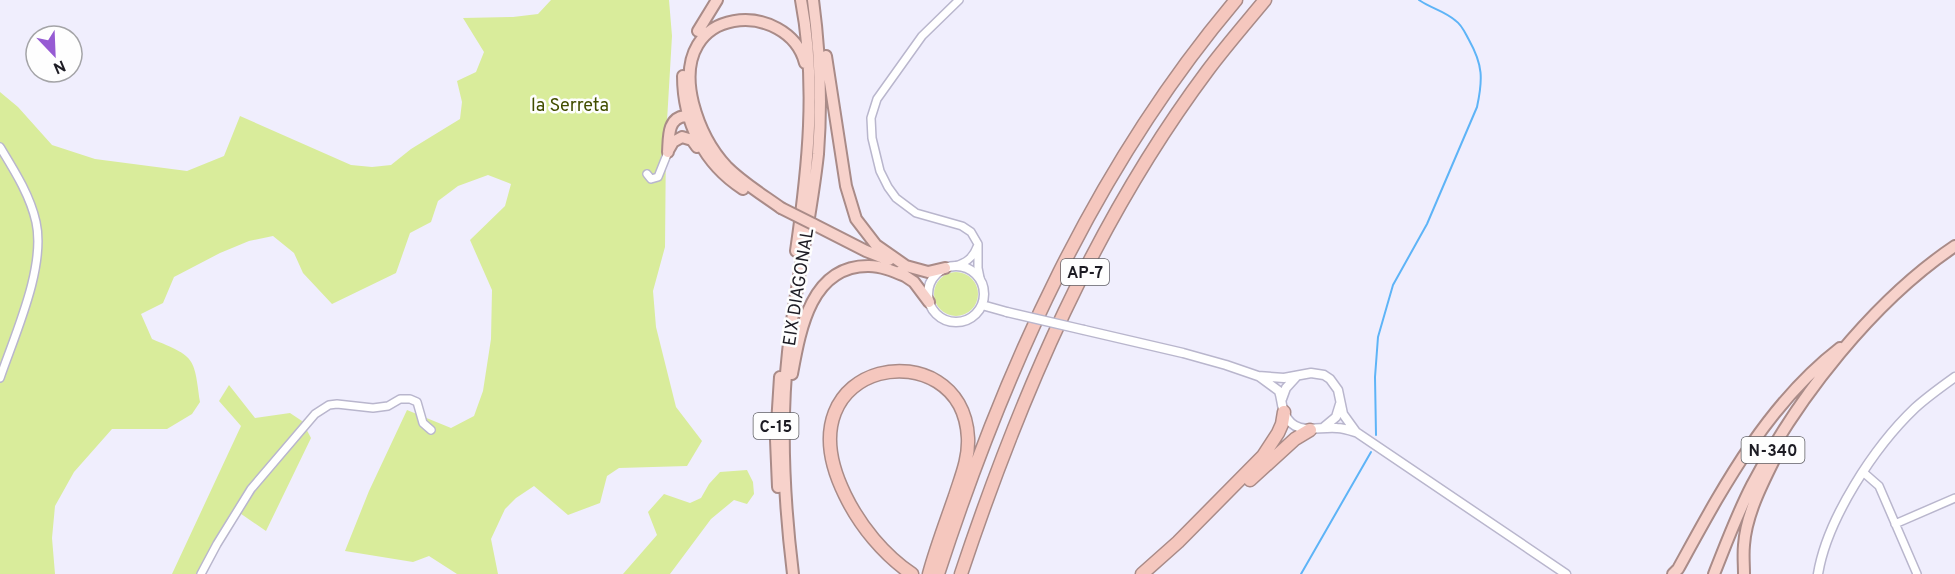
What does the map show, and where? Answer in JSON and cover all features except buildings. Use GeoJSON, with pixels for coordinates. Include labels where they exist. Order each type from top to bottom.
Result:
{"type":"FeatureCollection","features":[{"type":"Feature","properties":{"kind":"highway"},"geometry":{"type":"LineString","coordinates":[[668,152],[671,124],[690,45],[717,0]]}},
{"type":"Feature","properties":{"kind":"highway","name":"EIX DIAGONAL"},"geometry":{"type":"LineString","coordinates":[[786,574],[776,469],[777,401],[808,162],[809,52],[801,0]]}},
{"type":"Feature","properties":{"kind":"highway"},"geometry":{"type":"LineString","coordinates":[[815,0],[844,180],[852,209],[869,237],[905,271],[929,302]]}},
{"type":"Feature","properties":{"kind":"highway","name":"EIX DIAGONAL"},"geometry":{"type":"LineString","coordinates":[[793,574],[784,477],[785,412],[790,329],[819,139],[820,61],[815,0]]}},
{"type":"Feature","properties":{"kind":"highway","name":"AP-7"},"geometry":{"type":"LineString","coordinates":[[938,574],[969,483],[1005,389],[1074,242],[1125,154],[1158,103],[1236,0]]}},
{"type":"Feature","properties":{"kind":"highway","name":"AP-7"},"geometry":{"type":"LineString","coordinates":[[961,574],[1021,410],[1062,317],[1096,249],[1132,185],[1208,70],[1265,0]]}},
{"type":"Feature","properties":{"kind":"highway"},"geometry":{"type":"LineString","coordinates":[[724,169],[700,124],[693,104],[690,79],[692,55],[697,42],[704,30],[718,18],[735,12],[759,12],[773,16],[790,30],[804,56],[810,117]]}},
{"type":"Feature","properties":{"kind":"highway"},"geometry":{"type":"LineString","coordinates":[[683,76],[688,117]]}},
{"type":"Feature","properties":{"kind":"highway"},"geometry":{"type":"LineString","coordinates":[[671,124],[678,117],[688,117],[693,121],[708,149],[724,169],[748,192],[905,271]]}},
{"type":"Feature","properties":{"kind":"highway"},"geometry":{"type":"LineString","coordinates":[[668,152],[675,140],[682,137],[689,138],[703,157],[724,169]]}},
{"type":"Feature","properties":{"kind":"highway","name":"N-340"},"geometry":{"type":"LineString","coordinates":[[1714,574],[1732,526],[1752,484],[1794,414],[1852,339],[1902,286],[1955,246]]}},
{"type":"Feature","properties":{"kind":"highway"},"geometry":{"type":"LineString","coordinates":[[785,412],[803,326],[810,305],[825,284],[840,272],[860,267],[928,272],[950,267]]}},
{"type":"Feature","properties":{"kind":"highway"},"geometry":{"type":"LineString","coordinates":[[1673,574],[1747,449],[1793,390],[1821,363],[1852,339]]}},
{"type":"Feature","properties":{"kind":"highway"},"geometry":{"type":"LineString","coordinates":[[1744,574],[1744,543],[1758,492],[1784,440],[1837,366],[1852,339]]}},
{"type":"Feature","properties":{"kind":"highway"},"geometry":{"type":"LineString","coordinates":[[911,573],[879,546],[848,502],[834,470],[829,441],[833,414],[847,392],[861,381],[897,370],[921,374],[942,386],[959,404],[967,429],[965,465],[929,574]]}},
{"type":"Feature","properties":{"kind":"highway"},"geometry":{"type":"LineString","coordinates":[[1143,574],[1170,550],[1263,456],[1278,433],[1284,412]]}},
{"type":"Feature","properties":{"kind":"highway"},"geometry":{"type":"LineString","coordinates":[[1152,574],[1295,439],[1315,429]]}},
{"type":"Feature","properties":{"kind":"street"},"geometry":{"type":"LineString","coordinates":[[959,0],[922,36],[877,99],[872,118],[872,138],[880,171],[896,198],[916,213],[967,228],[978,244],[978,268],[985,294],[982,305],[976,315],[970,319],[956,323],[941,318],[935,314],[929,302],[929,287],[933,278],[950,267],[963,264],[970,259],[978,244]]}},
{"type":"Feature","properties":{"kind":"street"},"geometry":{"type":"LineString","coordinates":[[0,147],[32,207],[37,224],[38,253],[32,284],[0,378]]}},
{"type":"Feature","properties":{"kind":"street"},"geometry":{"type":"LineString","coordinates":[[647,174],[651,179],[658,177],[668,152]]}},
{"type":"Feature","properties":{"kind":"street"},"geometry":{"type":"LineString","coordinates":[[950,267],[969,269],[981,278]]}},
{"type":"Feature","properties":{"kind":"street"},"geometry":{"type":"LineString","coordinates":[[982,305],[1215,362],[1258,376],[1284,378],[1311,373],[1324,375],[1335,384],[1346,421],[1356,432],[1566,574]]}},
{"type":"Feature","properties":{"kind":"street"},"geometry":{"type":"LineString","coordinates":[[1258,376],[1276,388],[1282,399],[1284,412],[1293,424],[1315,429],[1335,428],[1356,432]]}},
{"type":"Feature","properties":{"kind":"street"},"geometry":{"type":"LineString","coordinates":[[1282,399],[1286,388],[1297,376]]}},
{"type":"Feature","properties":{"kind":"street"},"geometry":{"type":"LineString","coordinates":[[1818,574],[1828,538],[1863,471],[1915,409],[1955,377]]}},
{"type":"Feature","properties":{"kind":"street"},"geometry":{"type":"LineString","coordinates":[[201,574],[251,489],[304,425],[321,409],[337,404],[381,408],[400,399],[410,399],[417,402],[423,423],[431,430]]}},
{"type":"Feature","properties":{"kind":"street"},"geometry":{"type":"LineString","coordinates":[[1315,429],[1336,417],[1340,404]]}},
{"type":"Feature","properties":{"kind":"street"},"geometry":{"type":"LineString","coordinates":[[1863,471],[1879,486],[1917,574]]}},
{"type":"Feature","properties":{"kind":"street"},"geometry":{"type":"LineString","coordinates":[[1895,524],[1955,498]]}},
{"type":"Feature","properties":{"kind":"green space","name":"la Serreta"},"geometry":{"type":"Polygon","coordinates":[[[551,0],[669,0],[672,36],[666,138],[665,247],[653,291],[656,327],[676,407],[702,441],[687,466],[619,468],[607,476],[600,503],[568,515],[534,486],[505,509],[491,539],[498,574],[457,574],[429,556],[413,562],[345,551],[369,491],[407,410],[451,428],[474,416],[483,391],[491,339],[492,290],[470,240],[505,206],[511,184],[488,175],[458,186],[438,201],[431,222],[410,233],[396,273],[332,304],[303,273],[294,253],[273,236],[249,241],[220,253],[174,277],[163,303],[141,314],[152,339],[177,350],[190,360],[196,375],[200,402],[192,414],[167,429],[112,429],[74,472],[55,506],[52,538],[55,574],[0,574],[0,92],[18,107],[52,145],[95,159],[187,171],[224,156],[240,116],[351,165],[372,167],[391,165],[411,149],[460,119],[462,102],[457,81],[476,72],[484,52],[463,18],[538,14],[551,0]]]}},
{"type":"Feature","properties":{"kind":"green space"},"geometry":{"type":"Polygon","coordinates":[[[956,272],[971,279],[978,294],[971,309],[956,316],[941,309],[934,294],[941,279],[956,272]]]}},
{"type":"Feature","properties":{"kind":"green space"},"geometry":{"type":"Polygon","coordinates":[[[229,385],[255,418],[290,413],[302,421],[311,438],[266,531],[234,509],[196,574],[172,574],[241,426],[219,401],[229,385]]]}},
{"type":"Feature","properties":{"kind":"green space"},"geometry":{"type":"Polygon","coordinates":[[[747,470],[753,482],[754,494],[747,504],[734,500],[711,519],[670,574],[623,574],[657,535],[648,512],[664,494],[690,503],[701,498],[709,484],[720,472],[747,470]]]}},
{"type":"Feature","properties":{"kind":"waterway"},"geometry":{"type":"LineString","coordinates":[[1376,435],[1375,377],[1378,337],[1393,285],[1427,224],[1477,107],[1480,88],[1477,57],[1462,27],[1447,15],[1419,0]]}},
{"type":"Feature","properties":{"kind":"waterway"},"geometry":{"type":"LineString","coordinates":[[1301,574],[1371,452]]}}]}
